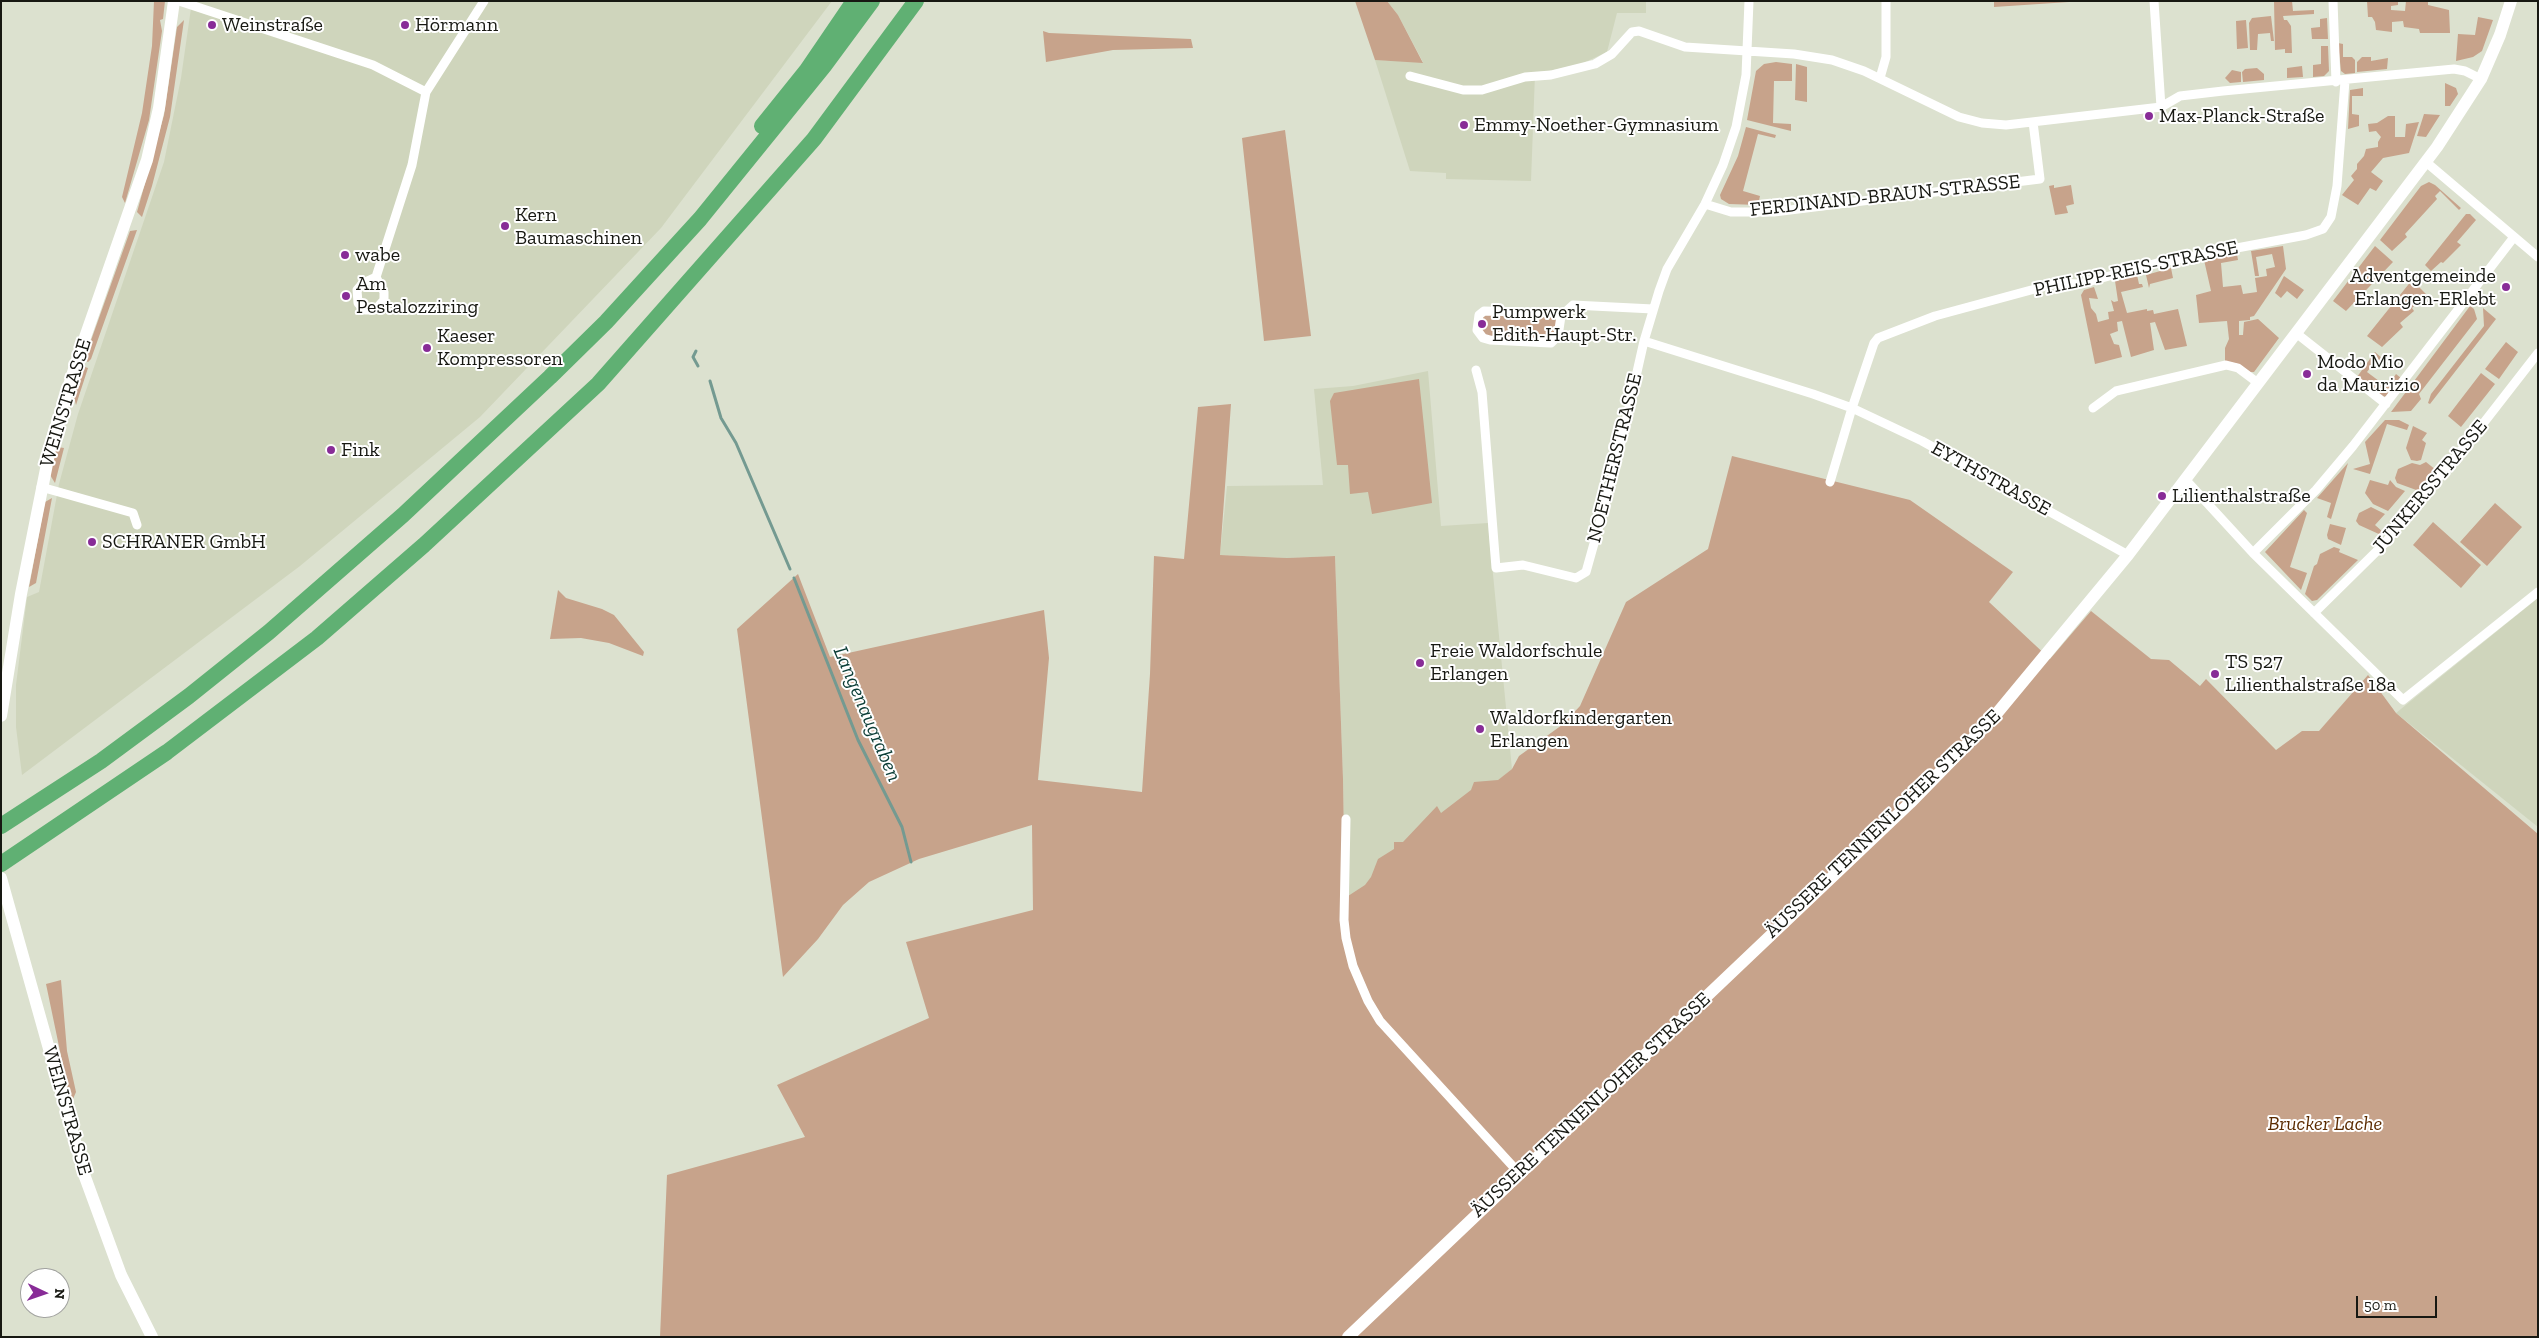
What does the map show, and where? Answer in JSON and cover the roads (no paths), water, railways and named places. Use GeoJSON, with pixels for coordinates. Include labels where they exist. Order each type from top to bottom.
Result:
{"type":"FeatureCollection","features":[{"type":"Feature","properties":{"kind":"highway"},"geometry":{"type":"LineString","coordinates":[[700,219],[714,192],[739,156],[807,70],[854,1]]}},
{"type":"Feature","properties":{"kind":"highway"},"geometry":{"type":"LineString","coordinates":[[1,826],[101,761],[190,696],[269,632],[403,515],[550,377],[606,322],[700,219],[824,66],[872,1]]}},
{"type":"Feature","properties":{"kind":"highway"},"geometry":{"type":"LineString","coordinates":[[1,864],[167,752],[317,638],[431,538],[598,384],[814,139],[916,1]]}},
{"type":"Feature","properties":{"kind":"street","name":"WEINSTRASSE"},"geometry":{"type":"LineString","coordinates":[[1,716],[41,487],[52,439],[73,371],[147,160],[158,108],[174,1]]}},
{"type":"Feature","properties":{"kind":"street"},"geometry":{"type":"LineString","coordinates":[[179,1],[373,65],[426,92]]}},
{"type":"Feature","properties":{"kind":"street"},"geometry":{"type":"LineString","coordinates":[[376,277],[412,165],[426,92],[484,1]]}},
{"type":"Feature","properties":{"kind":"street","name":"NOETHERSTRASSE"},"geometry":{"type":"LineString","coordinates":[[1476,370],[1482,392],[1496,568],[1523,565],[1576,578],[1586,572],[1626,425],[1644,341],[1667,269],[1705,204],[1723,165],[1736,127],[1746,75],[1749,1]]}},
{"type":"Feature","properties":{"kind":"street"},"geometry":{"type":"LineString","coordinates":[[1880,78],[1886,57],[1886,1]]}},
{"type":"Feature","properties":{"kind":"street"},"geometry":{"type":"LineString","coordinates":[[2154,1],[2161,106]]}},
{"type":"Feature","properties":{"kind":"street","name":"PHILIPP-REIS-STRASSE"},"geometry":{"type":"LineString","coordinates":[[1852,408],[1874,343],[1878,338],[1892,332],[1935,316],[2057,283],[2080,284],[2177,259],[2306,235],[2321,230],[2330,217],[2337,186],[2341,81],[2333,1]]}},
{"type":"Feature","properties":{"kind":"street","name":"ÄUSSERE TENNENLOHER STRASSE"},"geometry":{"type":"LineString","coordinates":[[1348,1337],[1519,1172],[1917,796],[1993,718],[2128,555],[2426,162],[2462,111],[2481,79],[2500,35],[2511,1]]}},
{"type":"Feature","properties":{"kind":"street"},"geometry":{"type":"LineString","coordinates":[[1410,76],[1463,90],[1482,90],[1525,77],[1564,73],[1595,64],[1612,54],[1628,35],[1635,31],[1651,34],[1680,46],[1820,58],[1850,66],[1880,78],[1949,113],[1970,120],[2000,125],[2161,106],[2182,96],[2454,69],[2466,71],[2481,79]]}},
{"type":"Feature","properties":{"kind":"street","name":"FERDINAND-BRAUN-STRASSE"},"geometry":{"type":"LineString","coordinates":[[1705,204],[1732,212],[1774,212],[2040,179],[2033,122]]}},
{"type":"Feature","properties":{"kind":"street"},"geometry":{"type":"LineString","coordinates":[[2426,162],[2538,257]]}},
{"type":"Feature","properties":{"kind":"street"},"geometry":{"type":"LineString","coordinates":[[2253,553],[2316,490],[2386,404],[2514,237]]}},
{"type":"Feature","properties":{"kind":"street"},"geometry":{"type":"LineString","coordinates":[[1561,316],[1556,312],[1484,310],[1479,315],[1477,330],[1483,338],[1490,340],[1551,343],[1558,336],[1561,316],[1573,306],[1653,309]]}},
{"type":"Feature","properties":{"kind":"street"},"geometry":{"type":"LineString","coordinates":[[2296,333],[2386,404]]}},
{"type":"Feature","properties":{"kind":"street","name":"EYTHSTRASSE"},"geometry":{"type":"LineString","coordinates":[[1644,341],[1852,408],[1922,441],[2128,555]]}},
{"type":"Feature","properties":{"kind":"street","name":"JUNKERSSTRASSE"},"geometry":{"type":"LineString","coordinates":[[2314,613],[2384,544],[2482,425],[2538,353]]}},
{"type":"Feature","properties":{"kind":"street"},"geometry":{"type":"LineString","coordinates":[[2093,408],[2116,391],[2226,365],[2238,368],[2258,383]]}},
{"type":"Feature","properties":{"kind":"street"},"geometry":{"type":"LineString","coordinates":[[1830,482],[1852,408]]}},
{"type":"Feature","properties":{"kind":"street"},"geometry":{"type":"LineString","coordinates":[[2185,479],[2253,553],[2403,700],[2538,592]]}},
{"type":"Feature","properties":{"kind":"street","name":"WEINSTRASSE"},"geometry":{"type":"LineString","coordinates":[[41,487],[133,513],[137,525]]}},
{"type":"Feature","properties":{"kind":"street"},"geometry":{"type":"LineString","coordinates":[[1346,819],[1344,920],[1346,938],[1353,966],[1368,1001],[1380,1020],[1519,1172]]}},
{"type":"Feature","properties":{"kind":"street","name":"WEINSTRASSE"},"geometry":{"type":"LineString","coordinates":[[1,878],[85,1177],[121,1274],[152,1337]]}},
{"type":"Feature","properties":{"kind":"waterway","name":"Langenaugraben"},"geometry":{"type":"LineString","coordinates":[[696,351],[693,357],[698,366]]}},
{"type":"Feature","properties":{"kind":"waterway","name":"Langenaugraben"},"geometry":{"type":"LineString","coordinates":[[710,381],[721,418],[736,443],[790,569]]}},
{"type":"Feature","properties":{"kind":"waterway","name":"Langenaugraben"},"geometry":{"type":"LineString","coordinates":[[794,578],[858,740],[902,827],[911,862]]}},
{"type":"Feature","properties":{"kind":"place","name":"Weinstraße"},"geometry":{"type":"Point","coordinates":[212,25]}},
{"type":"Feature","properties":{"kind":"place","name":"Hörmann"},"geometry":{"type":"Point","coordinates":[405,25]}},
{"type":"Feature","properties":{"kind":"place","name":"Max-Planck-Straße"},"geometry":{"type":"Point","coordinates":[2149,116]}},
{"type":"Feature","properties":{"kind":"place","name":"Emmy-Noether-Gymnasium"},"geometry":{"type":"Point","coordinates":[1464,125]}},
{"type":"Feature","properties":{"kind":"place","name":"Kern Baumaschinen"},"geometry":{"type":"Point","coordinates":[505,226]}},
{"type":"Feature","properties":{"kind":"place","name":"wabe"},"geometry":{"type":"Point","coordinates":[345,255]}},
{"type":"Feature","properties":{"kind":"place","name":"Adventgemeinde Erlangen-ERlebt"},"geometry":{"type":"Point","coordinates":[2506,287]}},
{"type":"Feature","properties":{"kind":"place","name":"Am Pestalozziring"},"geometry":{"type":"Point","coordinates":[346,296]}},
{"type":"Feature","properties":{"kind":"place","name":"Pumpwerk Edith-Haupt-Str."},"geometry":{"type":"Point","coordinates":[1482,324]}},
{"type":"Feature","properties":{"kind":"place","name":"Kaeser Kompressoren"},"geometry":{"type":"Point","coordinates":[427,348]}},
{"type":"Feature","properties":{"kind":"place","name":"Modo Mio da Maurizio"},"geometry":{"type":"Point","coordinates":[2307,374]}},
{"type":"Feature","properties":{"kind":"place","name":"Fink"},"geometry":{"type":"Point","coordinates":[331,450]}},
{"type":"Feature","properties":{"kind":"place","name":"Lilienthalstraße"},"geometry":{"type":"Point","coordinates":[2162,496]}},
{"type":"Feature","properties":{"kind":"place","name":"SCHRANER GmbH"},"geometry":{"type":"Point","coordinates":[92,542]}},
{"type":"Feature","properties":{"kind":"place","name":"Freie Waldorfschule Erlangen"},"geometry":{"type":"Point","coordinates":[1420,663]}},
{"type":"Feature","properties":{"kind":"place","name":"TS 527 Lilienthalstraße 18a"},"geometry":{"type":"Point","coordinates":[2215,674]}},
{"type":"Feature","properties":{"kind":"place","name":"Waldorfkindergarten Erlangen"},"geometry":{"type":"Point","coordinates":[1480,729]}},
{"type":"Feature","properties":{"kind":"park label","name":"Brucker Lache"},"geometry":{"type":"Point","coordinates":[2325,1124]}}]}
